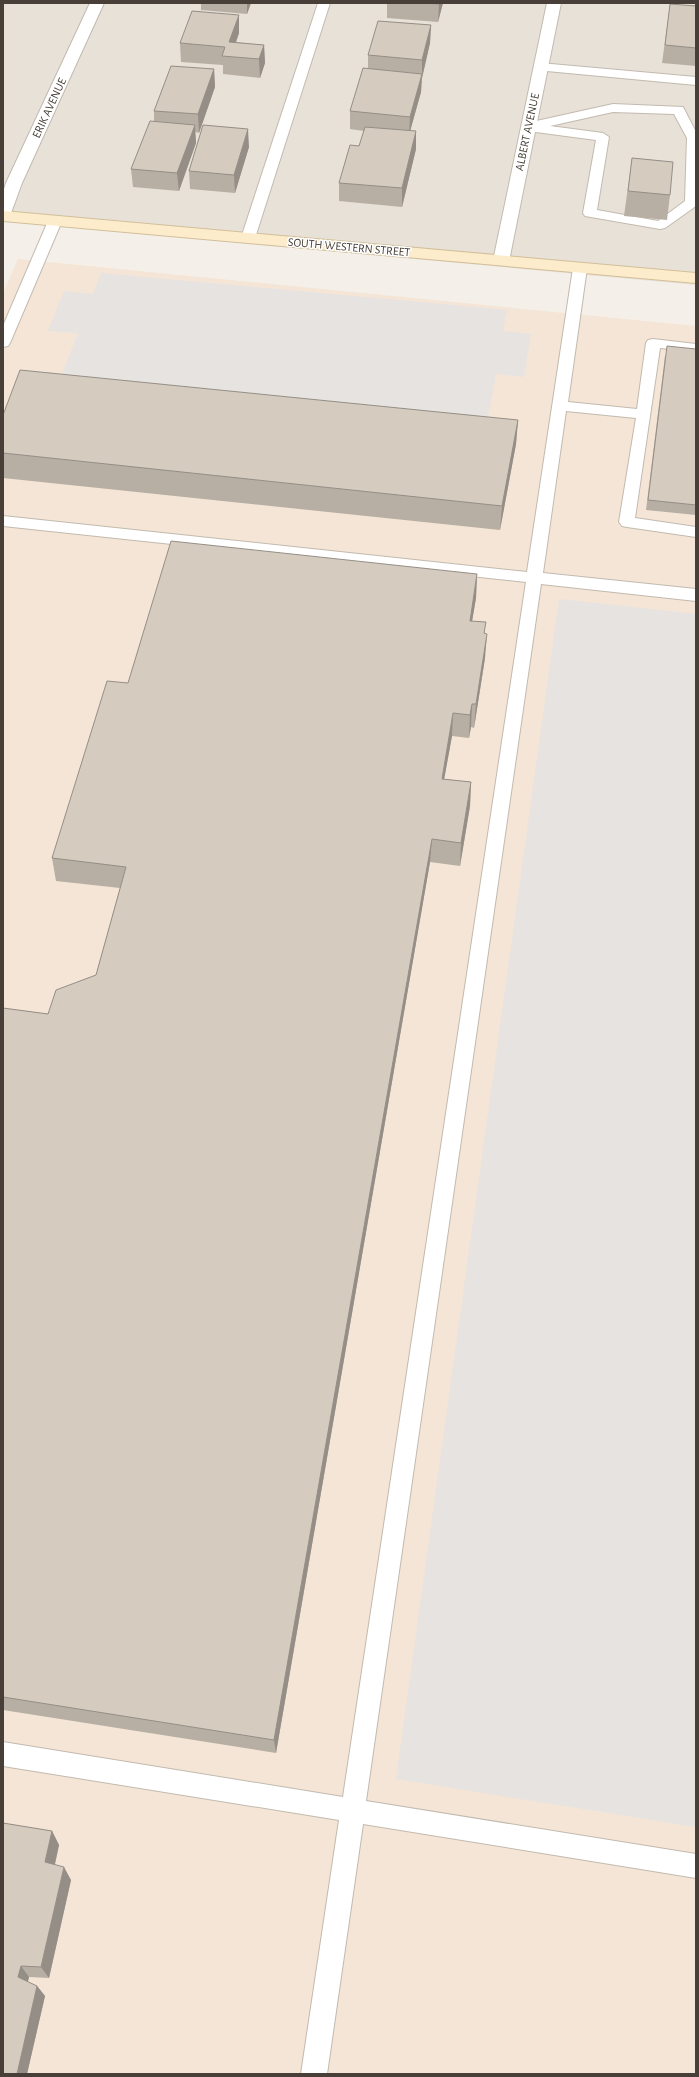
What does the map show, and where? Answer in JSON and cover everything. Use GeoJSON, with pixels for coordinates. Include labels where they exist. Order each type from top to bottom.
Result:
{"type":"FeatureCollection","features":[{"type":"Feature","properties":{"kind":"main road","name":"SOUTH WESTERN STREET"},"geometry":{"type":"LineString","coordinates":[[3,216],[696,278]]}},
{"type":"Feature","properties":{"kind":"street","name":"ERIK AVENUE"},"geometry":{"type":"LineString","coordinates":[[3,213],[14,183],[97,3]]}},
{"type":"Feature","properties":{"kind":"street","name":"ALBERT AVENUE"},"geometry":{"type":"LineString","coordinates":[[501,261],[554,3]]}},
{"type":"Feature","properties":{"kind":"lane"},"geometry":{"type":"LineString","coordinates":[[248,238],[324,3]]}},
{"type":"Feature","properties":{"kind":"lane"},"geometry":{"type":"LineString","coordinates":[[540,67],[696,81]]}},
{"type":"Feature","properties":{"kind":"lane"},"geometry":{"type":"LineString","coordinates":[[613,108],[678,110],[693,138],[692,203],[660,225],[590,213],[603,137],[528,127],[613,108]]}},
{"type":"Feature","properties":{"kind":"lane"},"geometry":{"type":"LineString","coordinates":[[3,343],[55,221]]}},
{"type":"Feature","properties":{"kind":"lane"},"geometry":{"type":"LineString","coordinates":[[314,2074],[580,268]]}},
{"type":"Feature","properties":{"kind":"lane"},"geometry":{"type":"LineString","coordinates":[[696,348],[653,343],[656,377],[639,445],[627,522],[696,532]]}},
{"type":"Feature","properties":{"kind":"lane"},"geometry":{"type":"LineString","coordinates":[[560,406],[649,407]]}},
{"type":"Feature","properties":{"kind":"lane"},"geometry":{"type":"LineString","coordinates":[[639,445],[654,446]]}},
{"type":"Feature","properties":{"kind":"lane"},"geometry":{"type":"LineString","coordinates":[[633,480],[650,481]]}},
{"type":"Feature","properties":{"kind":"lane"},"geometry":{"type":"LineString","coordinates":[[3,521],[696,595]]}},
{"type":"Feature","properties":{"kind":"lane"},"geometry":{"type":"LineString","coordinates":[[3,1754],[696,1866]]}},
{"type":"Feature","properties":{"kind":"shaded area"},"geometry":{"type":"Polygon","coordinates":[[[3,3],[696,3],[696,285],[3,221],[3,3]]]}},
{"type":"Feature","properties":{"kind":"shaded area"},"geometry":{"type":"Polygon","coordinates":[[[18,259],[696,326],[696,2074],[3,2074],[3,293],[18,259]]]}},
{"type":"Feature","properties":{"kind":"shaded area"},"geometry":{"type":"Polygon","coordinates":[[[101,273],[507,310],[503,331],[531,334],[524,377],[496,374],[486,427],[58,385],[78,333],[48,331],[64,291],[93,294],[101,273]]]}},
{"type":"Feature","properties":{"kind":"shaded area"},"geometry":{"type":"Polygon","coordinates":[[[559,599],[696,614],[696,1827],[396,1779],[559,599]]]}},
{"type":"Feature","properties":{"kind":"building"},"geometry":{"type":"Polygon","coordinates":[[[670,4],[696,6],[696,48],[665,45],[670,4]]]}},
{"type":"Feature","properties":{"kind":"building"},"geometry":{"type":"Polygon","coordinates":[[[192,11],[239,15],[229,42],[264,45],[259,59],[222,56],[225,47],[180,43],[192,11]]]}},
{"type":"Feature","properties":{"kind":"building"},"geometry":{"type":"Polygon","coordinates":[[[378,21],[431,25],[422,60],[368,55],[378,21]]]}},
{"type":"Feature","properties":{"kind":"building"},"geometry":{"type":"Polygon","coordinates":[[[171,66],[214,69],[198,114],[154,111],[171,66]]]}},
{"type":"Feature","properties":{"kind":"building"},"geometry":{"type":"Polygon","coordinates":[[[363,68],[422,74],[410,117],[350,111],[363,68]]]}},
{"type":"Feature","properties":{"kind":"building"},"geometry":{"type":"Polygon","coordinates":[[[150,121],[195,125],[177,173],[131,169],[150,121]]]}},
{"type":"Feature","properties":{"kind":"building"},"geometry":{"type":"Polygon","coordinates":[[[203,125],[248,129],[234,175],[189,171],[203,125]]]}},
{"type":"Feature","properties":{"kind":"building"},"geometry":{"type":"Polygon","coordinates":[[[365,127],[416,131],[402,188],[339,183],[350,145],[359,146],[365,127]]]}},
{"type":"Feature","properties":{"kind":"building"},"geometry":{"type":"Polygon","coordinates":[[[632,158],[673,162],[670,195],[628,191],[632,158]]]}},
{"type":"Feature","properties":{"kind":"building"},"geometry":{"type":"Polygon","coordinates":[[[667,346],[696,349],[696,505],[648,500],[667,346]]]}},
{"type":"Feature","properties":{"kind":"building"},"geometry":{"type":"Polygon","coordinates":[[[20,370],[518,420],[502,506],[3,453],[3,415],[20,370]]]}},
{"type":"Feature","properties":{"kind":"building"},"geometry":{"type":"Polygon","coordinates":[[[171,541],[477,574],[470,621],[486,622],[484,633],[487,634],[476,704],[472,704],[470,715],[453,713],[442,779],[471,782],[461,843],[432,839],[274,1740],[3,1697],[3,1008],[48,1014],[56,990],[96,975],[126,867],[52,858],[107,681],[128,683],[171,541]]]}},
{"type":"Feature","properties":{"kind":"building"},"geometry":{"type":"Polygon","coordinates":[[[3,1823],[52,1831],[45,1862],[64,1867],[41,1967],[21,1966],[18,1977],[37,1986],[17,2074],[3,2074],[3,1823]]]}}]}
